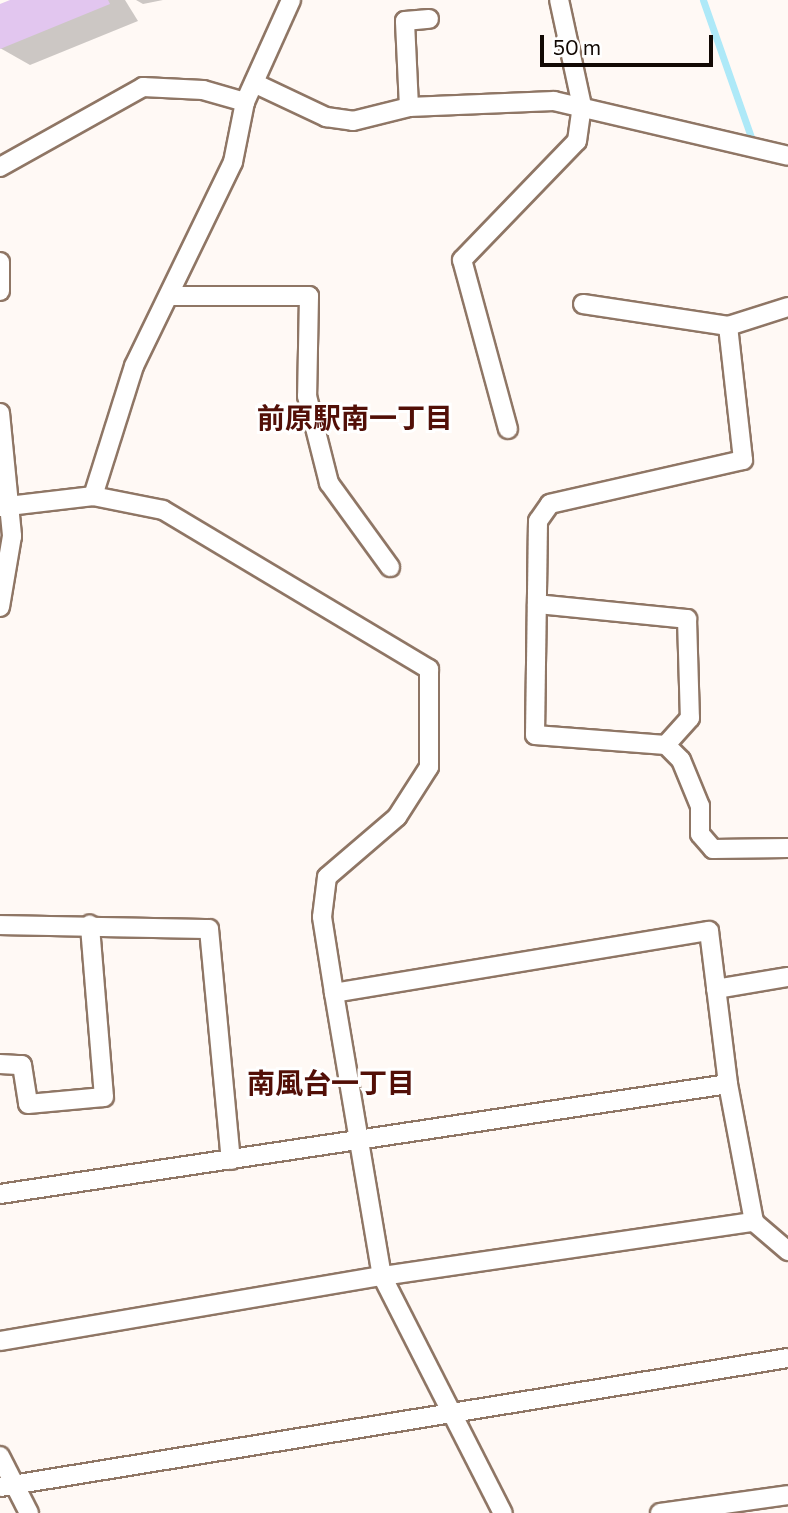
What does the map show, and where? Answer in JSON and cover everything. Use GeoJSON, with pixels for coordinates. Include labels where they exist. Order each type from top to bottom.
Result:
{"type":"FeatureCollection","features":[{"type":"Feature","properties":{"kind":"street"},"geometry":{"type":"LineString","coordinates":[[93,496],[134,366],[233,162],[245,102],[291,0]]}},
{"type":"Feature","properties":{"kind":"street"},"geometry":{"type":"LineString","coordinates":[[508,429],[463,260],[577,141],[582,106],[559,0]]}},
{"type":"Feature","properties":{"kind":"street"},"geometry":{"type":"LineString","coordinates":[[409,107],[405,21],[429,19]]}},
{"type":"Feature","properties":{"kind":"street"},"geometry":{"type":"LineString","coordinates":[[254,83],[326,117],[353,121],[409,107],[582,106],[788,156]]}},
{"type":"Feature","properties":{"kind":"street"},"geometry":{"type":"LineString","coordinates":[[0,167],[143,87],[203,90],[245,102]]}},
{"type":"Feature","properties":{"kind":"street"},"geometry":{"type":"LineString","coordinates":[[0,262],[0,291]]}},
{"type":"Feature","properties":{"kind":"street"},"geometry":{"type":"LineString","coordinates":[[169,296],[309,296],[307,396],[329,483],[390,567]]}},
{"type":"Feature","properties":{"kind":"street"},"geometry":{"type":"LineString","coordinates":[[583,304],[728,326],[788,307]]}},
{"type":"Feature","properties":{"kind":"street"},"geometry":{"type":"LineString","coordinates":[[728,326],[743,460],[550,504],[538,521],[535,735],[666,745],[681,760],[700,806],[700,834],[713,849],[788,848]]}},
{"type":"Feature","properties":{"kind":"street"},"geometry":{"type":"LineString","coordinates":[[0,413],[5,507],[12,537],[0,607]]}},
{"type":"Feature","properties":{"kind":"street"},"geometry":{"type":"LineString","coordinates":[[5,507],[93,496],[163,510],[429,669],[429,767],[397,817],[327,877],[322,917],[363,1140],[382,1276],[453,1409],[503,1513]]}},
{"type":"Feature","properties":{"kind":"street"},"geometry":{"type":"LineString","coordinates":[[537,604],[687,620],[690,718],[666,745]]}},
{"type":"Feature","properties":{"kind":"street"},"geometry":{"type":"LineString","coordinates":[[0,925],[209,929],[231,1160]]}},
{"type":"Feature","properties":{"kind":"street"},"geometry":{"type":"LineString","coordinates":[[0,1064],[22,1065],[28,1104],[104,1097],[90,925]]}},
{"type":"Feature","properties":{"kind":"street"},"geometry":{"type":"LineString","coordinates":[[334,993],[709,931],[728,1084],[754,1222],[788,1251]]}},
{"type":"Feature","properties":{"kind":"street"},"geometry":{"type":"LineString","coordinates":[[716,989],[788,976]]}},
{"type":"Feature","properties":{"kind":"street"},"geometry":{"type":"LineString","coordinates":[[0,1194],[728,1084]]}},
{"type":"Feature","properties":{"kind":"street"},"geometry":{"type":"LineString","coordinates":[[0,1341],[382,1276],[754,1222]]}},
{"type":"Feature","properties":{"kind":"street"},"geometry":{"type":"LineString","coordinates":[[7,1484],[453,1409],[788,1358]]}},
{"type":"Feature","properties":{"kind":"street"},"geometry":{"type":"LineString","coordinates":[[0,1457],[7,1484],[29,1513]]}},
{"type":"Feature","properties":{"kind":"street"},"geometry":{"type":"LineString","coordinates":[[660,1513],[788,1495]]}},
{"type":"Feature","properties":{"kind":"building"},"geometry":{"type":"Polygon","coordinates":[[[10,0],[108,0],[110,4],[0,49],[0,4],[10,0]]]}},
{"type":"Feature","properties":{"kind":"waterway"},"geometry":{"type":"LineString","coordinates":[[703,0],[751,137]]}},
{"type":"Feature","properties":{"kind":"district","name":"前原駅南一丁目"},"geometry":{"type":"Point","coordinates":[355,417]}},
{"type":"Feature","properties":{"kind":"district","name":"南風台一丁目"},"geometry":{"type":"Point","coordinates":[331,1082]}}]}
